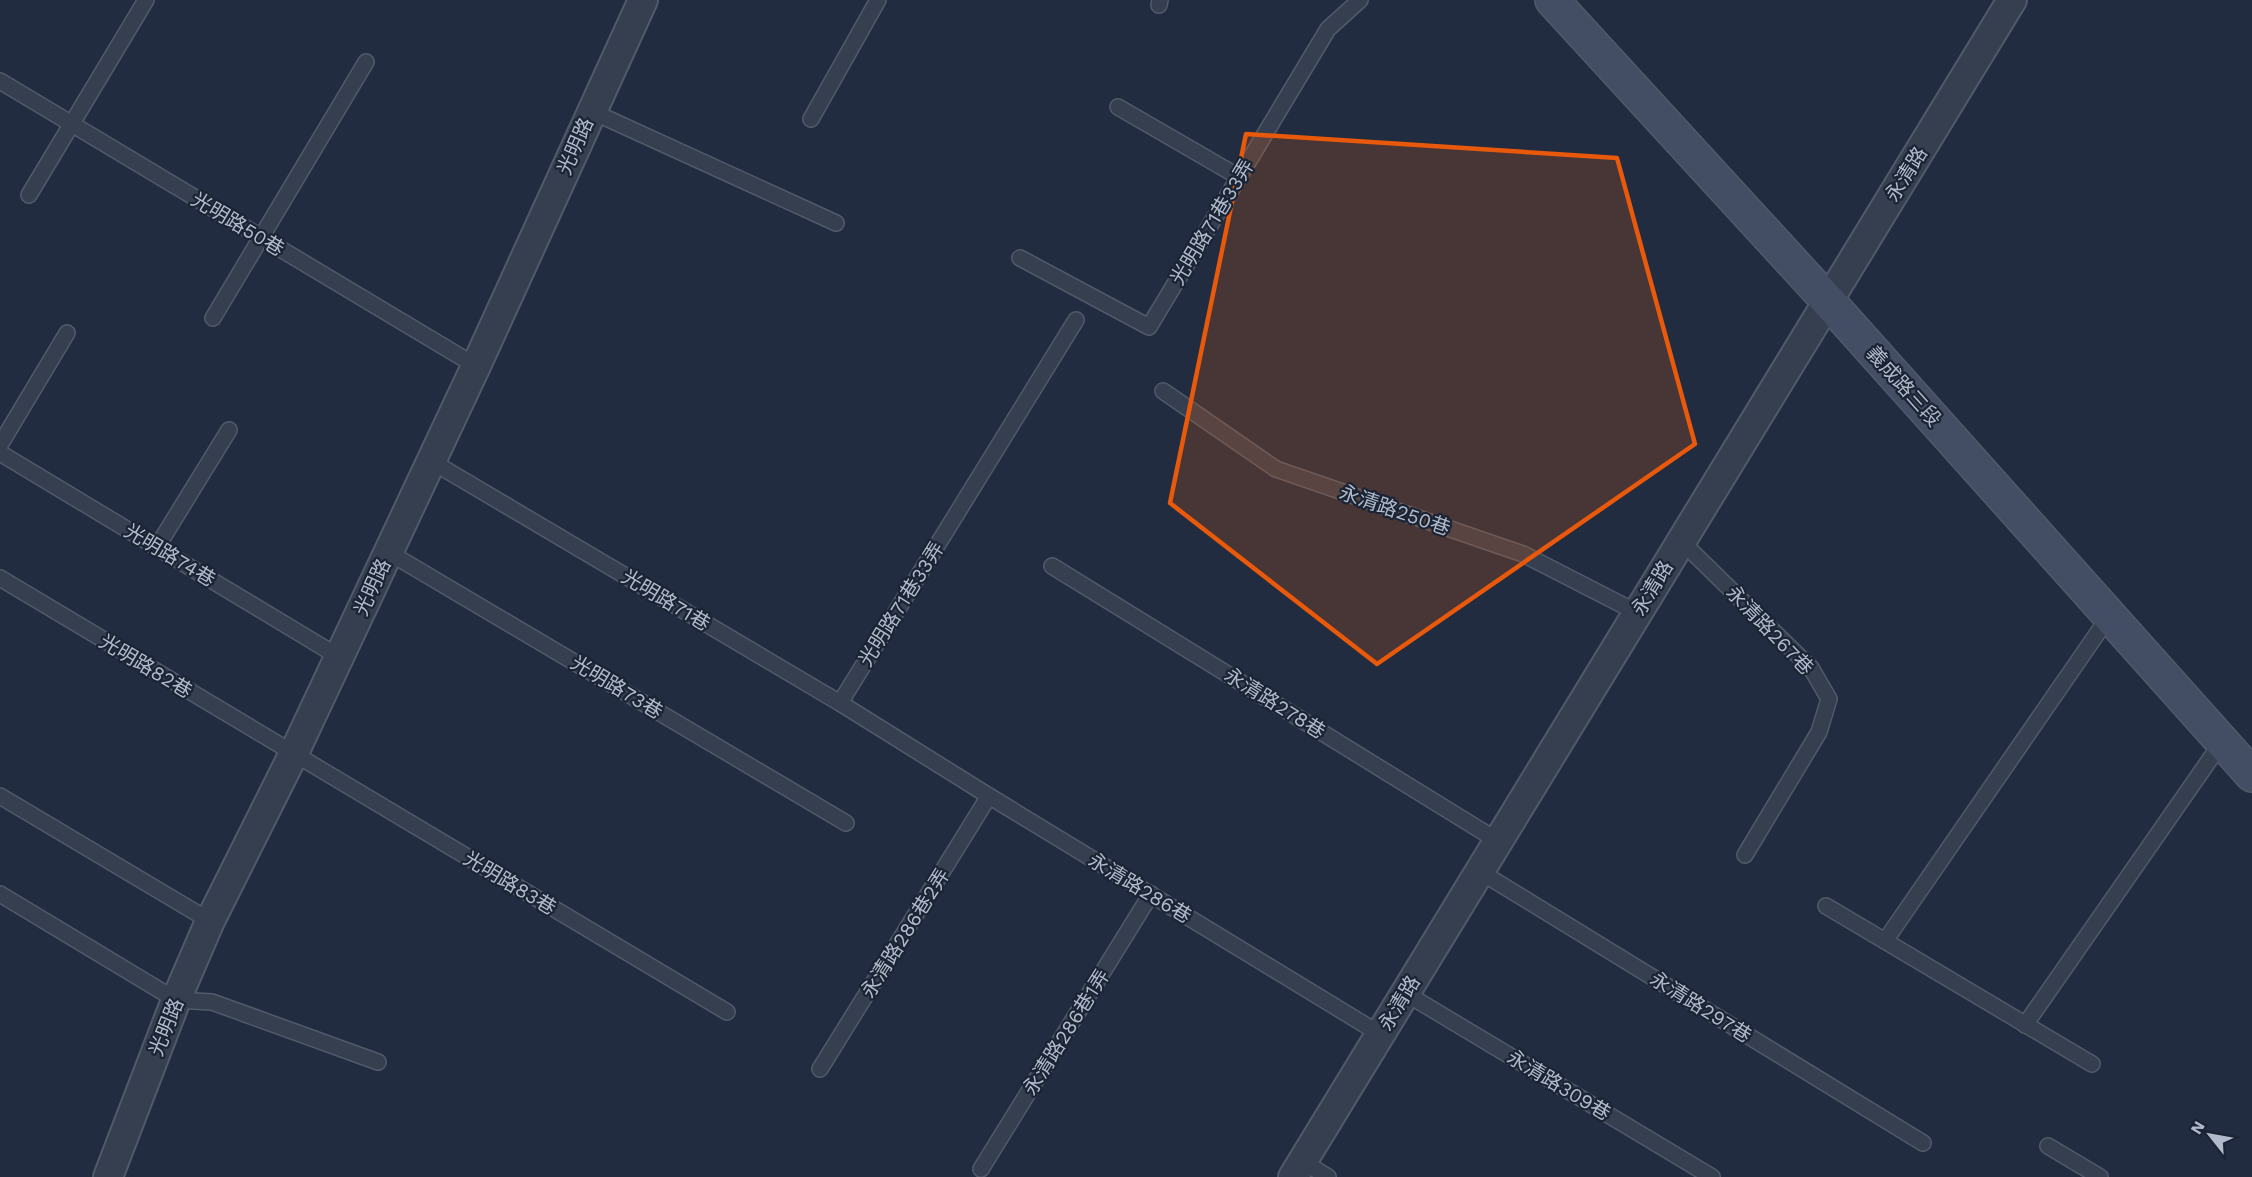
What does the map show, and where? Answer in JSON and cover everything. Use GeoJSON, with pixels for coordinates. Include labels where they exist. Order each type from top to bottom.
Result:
{"type":"FeatureCollection","features":[{"type":"Feature","properties":{"kind":"street","name":"光明路"},"geometry":{"type":"LineString","coordinates":[[108,1177],[176,1000],[210,921],[293,754],[431,462],[643,0]]}},
{"type":"Feature","properties":{"kind":"street","name":"義成路三段"},"geometry":{"type":"LineString","coordinates":[[1552,0],[1828,302],[2252,775]]}},
{"type":"Feature","properties":{"kind":"street","name":"永清路"},"geometry":{"type":"LineString","coordinates":[[1298,1169],[2012,0]]}},
{"type":"Feature","properties":{"kind":"lane"},"geometry":{"type":"LineString","coordinates":[[29,195],[146,0]]}},
{"type":"Feature","properties":{"kind":"lane"},"geometry":{"type":"LineString","coordinates":[[811,118],[878,0]]}},
{"type":"Feature","properties":{"kind":"lane","name":"光明路71巷33弄"},"geometry":{"type":"LineString","coordinates":[[1020,258],[1149,327],[1328,29],[1360,0]]}},
{"type":"Feature","properties":{"kind":"lane"},"geometry":{"type":"LineString","coordinates":[[213,318],[366,62]]}},
{"type":"Feature","properties":{"kind":"lane","name":"光明路50巷"},"geometry":{"type":"LineString","coordinates":[[0,81],[476,366]]}},
{"type":"Feature","properties":{"kind":"lane"},"geometry":{"type":"LineString","coordinates":[[1118,106],[1239,177]]}},
{"type":"Feature","properties":{"kind":"lane"},"geometry":{"type":"LineString","coordinates":[[591,111],[836,223]]}},
{"type":"Feature","properties":{"kind":"lane","name":"光明路71巷33弄"},"geometry":{"type":"LineString","coordinates":[[840,703],[1076,320]]}},
{"type":"Feature","properties":{"kind":"lane"},"geometry":{"type":"LineString","coordinates":[[0,445],[67,333]]}},
{"type":"Feature","properties":{"kind":"lane","name":"永清路250巷"},"geometry":{"type":"LineString","coordinates":[[1163,391],[1276,470],[1523,554],[1638,613]]}},
{"type":"Feature","properties":{"kind":"lane"},"geometry":{"type":"LineString","coordinates":[[157,547],[229,430]]}},
{"type":"Feature","properties":{"kind":"lane","name":"光明路74巷"},"geometry":{"type":"LineString","coordinates":[[0,453],[339,657]]}},
{"type":"Feature","properties":{"kind":"lane","name":"光明路71巷"},"geometry":{"type":"LineString","coordinates":[[431,462],[840,703],[899,741]]}},
{"type":"Feature","properties":{"kind":"lane","name":"永清路267巷"},"geometry":{"type":"LineString","coordinates":[[1681,541],[1811,668],[1829,699],[1819,732],[1745,855]]}},
{"type":"Feature","properties":{"kind":"lane","name":"光明路73巷"},"geometry":{"type":"LineString","coordinates":[[388,552],[846,823]]}},
{"type":"Feature","properties":{"kind":"lane","name":"永清路278巷"},"geometry":{"type":"LineString","coordinates":[[1052,566],[1498,841]]}},
{"type":"Feature","properties":{"kind":"lane","name":"光明路82巷"},"geometry":{"type":"LineString","coordinates":[[0,578],[293,754]]}},
{"type":"Feature","properties":{"kind":"lane"},"geometry":{"type":"LineString","coordinates":[[1885,941],[2110,615]]}},
{"type":"Feature","properties":{"kind":"lane","name":"永清路286巷"},"geometry":{"type":"LineString","coordinates":[[899,741],[1380,1034]]}},
{"type":"Feature","properties":{"kind":"lane"},"geometry":{"type":"LineString","coordinates":[[2025,1025],[2222,742]]}},
{"type":"Feature","properties":{"kind":"lane","name":"光明路83巷"},"geometry":{"type":"LineString","coordinates":[[293,754],[727,1012]]}},
{"type":"Feature","properties":{"kind":"lane"},"geometry":{"type":"LineString","coordinates":[[0,796],[210,921]]}},
{"type":"Feature","properties":{"kind":"lane","name":"永清路286巷2弄"},"geometry":{"type":"LineString","coordinates":[[820,1069],[989,796]]}},
{"type":"Feature","properties":{"kind":"lane","name":"永清路297巷"},"geometry":{"type":"LineString","coordinates":[[1479,871],[1923,1143]]}},
{"type":"Feature","properties":{"kind":"lane"},"geometry":{"type":"LineString","coordinates":[[0,894],[176,1000],[212,1002],[378,1062]]}},
{"type":"Feature","properties":{"kind":"lane","name":"永清路286巷1弄"},"geometry":{"type":"LineString","coordinates":[[981,1170],[1151,894]]}},
{"type":"Feature","properties":{"kind":"lane"},"geometry":{"type":"LineString","coordinates":[[1826,906],[2092,1064]]}},
{"type":"Feature","properties":{"kind":"lane","name":"永清路309巷"},"geometry":{"type":"LineString","coordinates":[[1405,993],[1712,1177]]}},
{"type":"Feature","properties":{"kind":"lane"},"geometry":{"type":"LineString","coordinates":[[2048,1146],[2100,1177]]}},
{"type":"Feature","properties":{"kind":"lane"},"geometry":{"type":"LineString","coordinates":[[1298,1169],[1328,1177]]}},
{"type":"Feature","properties":{"kind":"highlighted area"},"geometry":{"type":"Polygon","coordinates":[[[1246,134],[1617,158],[1695,444],[1377,664],[1170,503],[1246,134]]]}}]}
